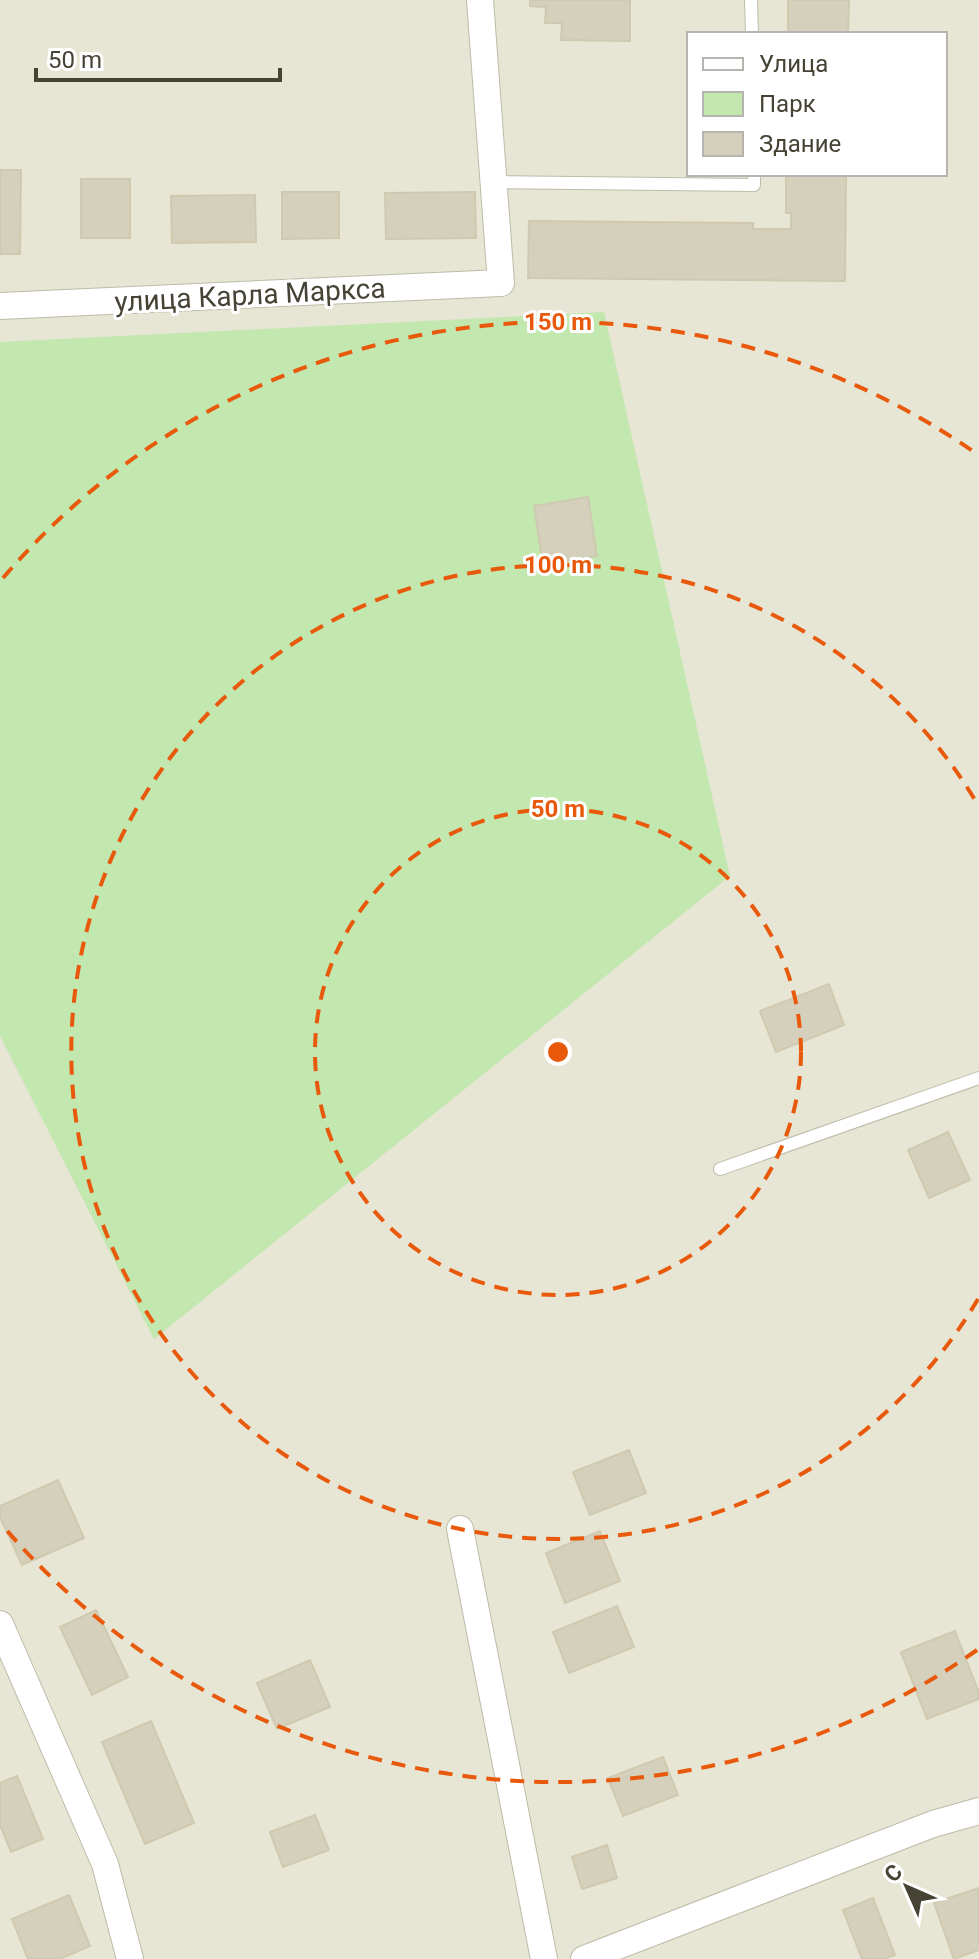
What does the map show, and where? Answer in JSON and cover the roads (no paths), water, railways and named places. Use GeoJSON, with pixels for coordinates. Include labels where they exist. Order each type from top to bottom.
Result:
{"type":"FeatureCollection","features":[{"type":"Feature","properties":{"kind":"street"},"geometry":{"type":"LineString","coordinates":[[480,0],[493,182]]}},
{"type":"Feature","properties":{"kind":"street","name":"улица Карла Маркса"},"geometry":{"type":"LineString","coordinates":[[0,306],[501,283],[493,182]]}},
{"type":"Feature","properties":{"kind":"street"},"geometry":{"type":"LineString","coordinates":[[460,1529],[544,1959]]}},
{"type":"Feature","properties":{"kind":"street"},"geometry":{"type":"LineString","coordinates":[[0,1624],[105,1864],[130,1959]]}},
{"type":"Feature","properties":{"kind":"street"},"geometry":{"type":"LineString","coordinates":[[584,1959],[933,1824],[979,1811]]}},
{"type":"Feature","properties":{"kind":"lane"},"geometry":{"type":"LineString","coordinates":[[751,0],[752,32]]}},
{"type":"Feature","properties":{"kind":"lane"},"geometry":{"type":"LineString","coordinates":[[493,182],[754,185],[754,176]]}},
{"type":"Feature","properties":{"kind":"lane"},"geometry":{"type":"LineString","coordinates":[[720,1169],[979,1078]]}}]}
